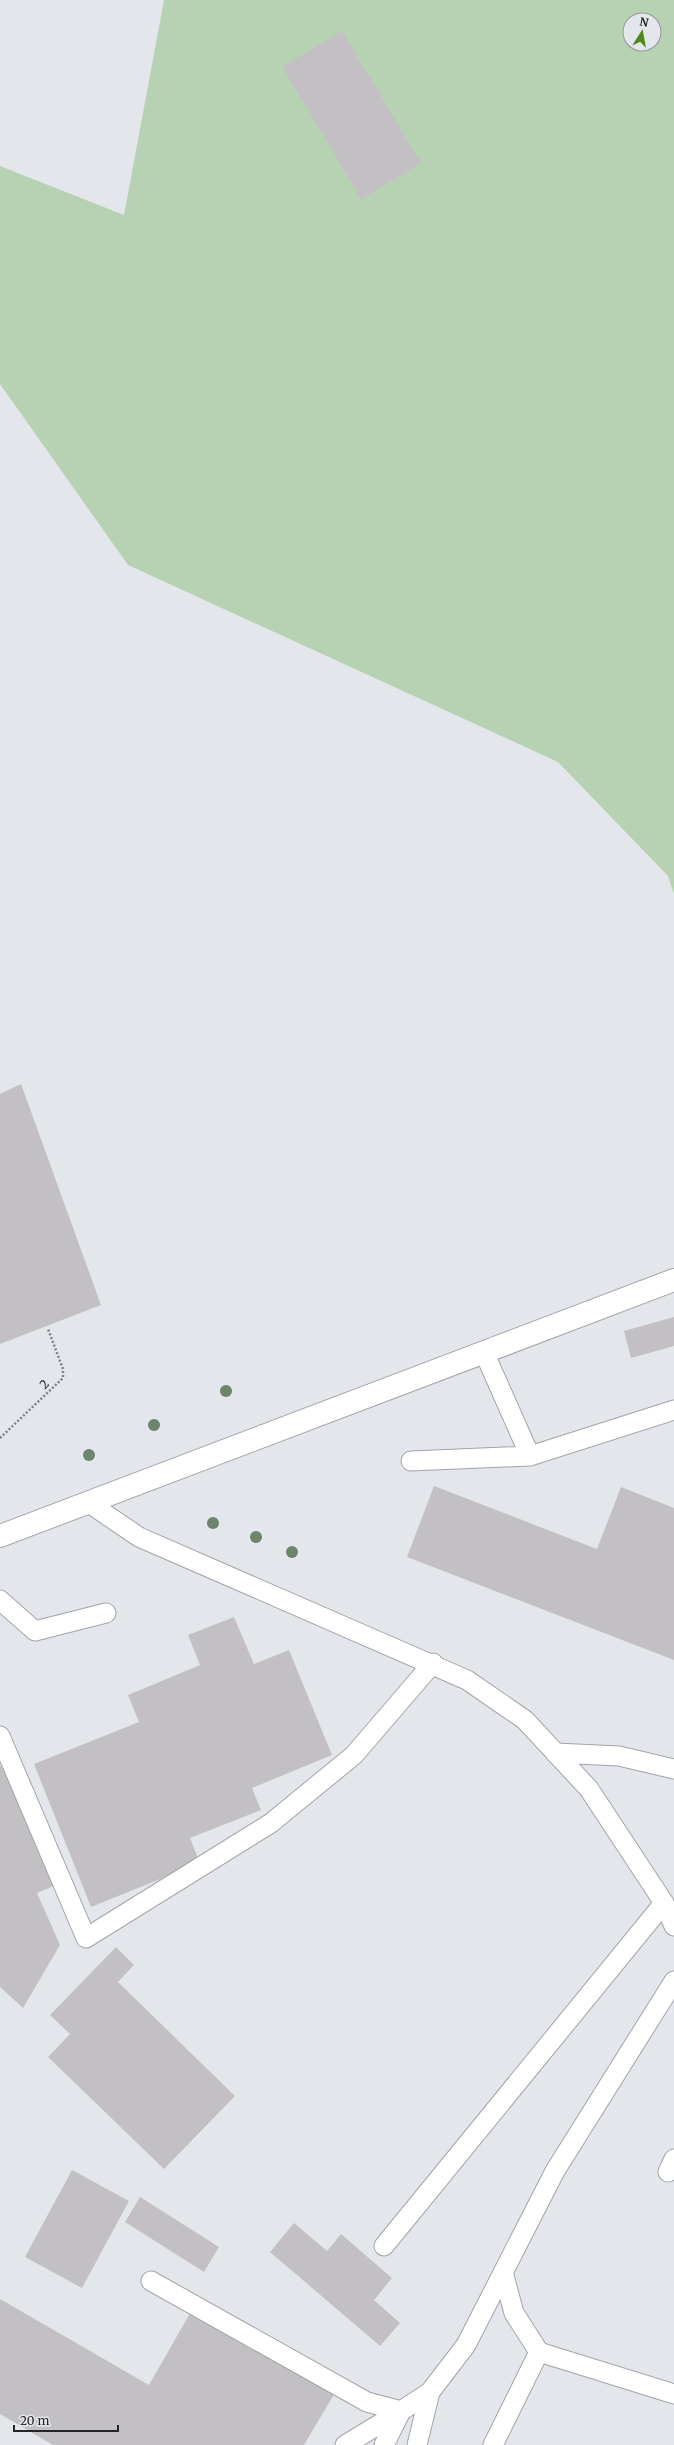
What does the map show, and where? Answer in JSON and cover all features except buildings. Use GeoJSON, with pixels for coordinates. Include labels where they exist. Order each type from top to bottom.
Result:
{"type":"FeatureCollection","features":[{"type":"Feature","properties":{"kind":"street"},"geometry":{"type":"LineString","coordinates":[[0,1536],[674,1280]]}},
{"type":"Feature","properties":{"kind":"lane"},"geometry":{"type":"LineString","coordinates":[[484,1352],[530,1456]]}},
{"type":"Feature","properties":{"kind":"lane"},"geometry":{"type":"LineString","coordinates":[[411,1461],[530,1456],[674,1410]]}},
{"type":"Feature","properties":{"kind":"lane"},"geometry":{"type":"LineString","coordinates":[[89,1503],[139,1537],[433,1663],[467,1680],[525,1720],[589,1789],[664,1903],[674,1926]]}},
{"type":"Feature","properties":{"kind":"lane"},"geometry":{"type":"LineString","coordinates":[[0,1600],[36,1631],[106,1613]]}},
{"type":"Feature","properties":{"kind":"lane"},"geometry":{"type":"LineString","coordinates":[[0,1736],[86,1938],[271,1823],[354,1755],[433,1663]]}},
{"type":"Feature","properties":{"kind":"lane"},"geometry":{"type":"LineString","coordinates":[[555,1753],[619,1756],[674,1769]]}},
{"type":"Feature","properties":{"kind":"lane"},"geometry":{"type":"LineString","coordinates":[[384,2246],[664,1903]]}},
{"type":"Feature","properties":{"kind":"lane"},"geometry":{"type":"LineString","coordinates":[[345,2445],[430,2392],[466,2345],[555,2171],[674,1982]]}},
{"type":"Feature","properties":{"kind":"lane"},"geometry":{"type":"LineString","coordinates":[[503,2272],[514,2313],[539,2352],[674,2394]]}},
{"type":"Feature","properties":{"kind":"lane"},"geometry":{"type":"LineString","coordinates":[[151,2281],[367,2402],[401,2411]]}},
{"type":"Feature","properties":{"kind":"lane"},"geometry":{"type":"LineString","coordinates":[[493,2445],[539,2352]]}},
{"type":"Feature","properties":{"kind":"lane"},"geometry":{"type":"LineString","coordinates":[[417,2445],[430,2392]]}},
{"type":"Feature","properties":{"kind":"lane"},"geometry":{"type":"LineString","coordinates":[[384,2445],[401,2411]]}},
{"type":"Feature","properties":{"kind":"path","name":"2"},"geometry":{"type":"LineString","coordinates":[[0,1438],[63,1378],[63,1368],[48,1329]]}},
{"type":"Feature","properties":{"kind":"green space"},"geometry":{"type":"Polygon","coordinates":[[[164,0],[674,0],[674,894],[668,876],[558,762],[128,565],[0,384],[0,166],[124,215],[164,0]]]}}]}
